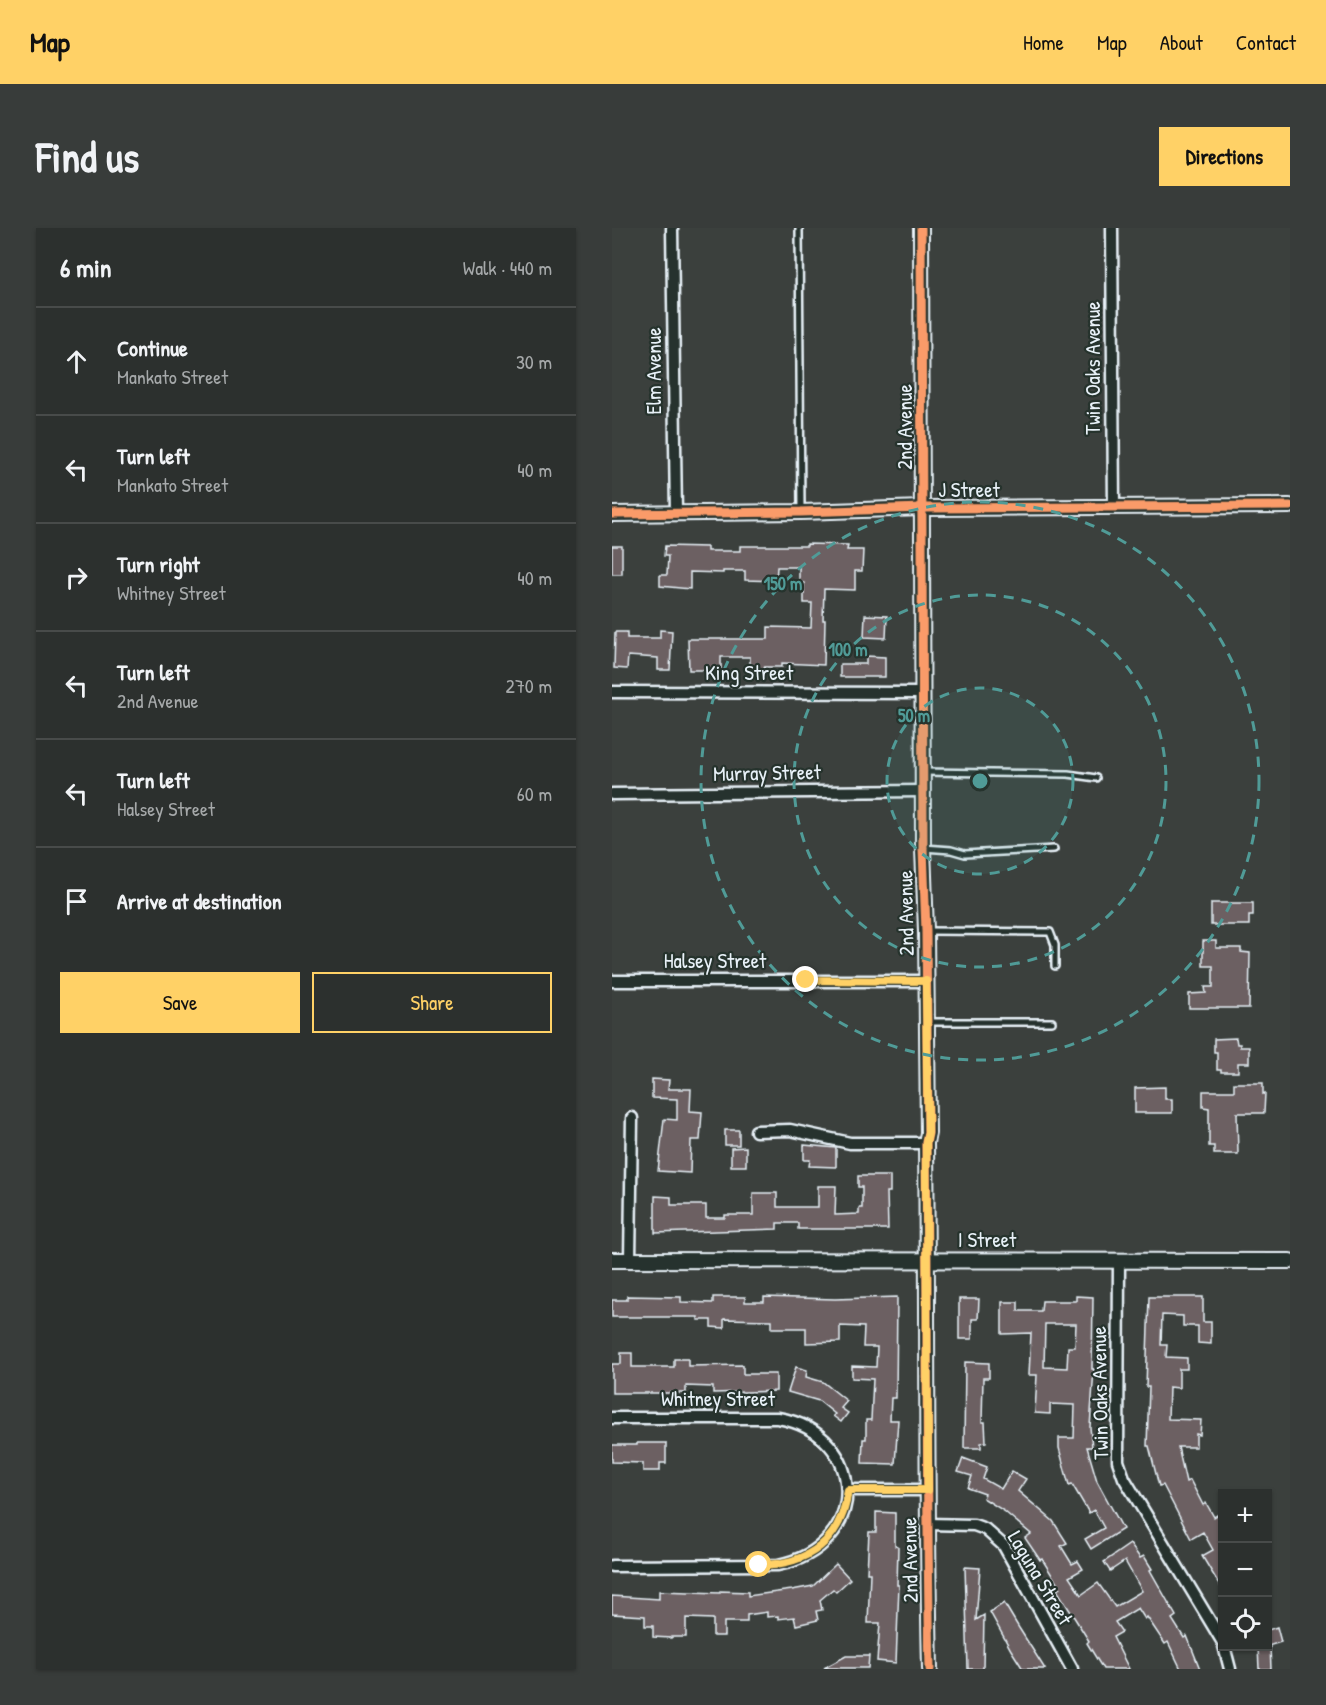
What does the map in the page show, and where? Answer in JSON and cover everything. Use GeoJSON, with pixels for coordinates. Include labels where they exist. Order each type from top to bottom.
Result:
{"type":"FeatureCollection","features":[{"type":"Feature","properties":{"kind":"street","name":"Elm Avenue"},"geometry":{"type":"LineString","coordinates":[[672,228],[676,514]]}},
{"type":"Feature","properties":{"kind":"street","name":"2nd Avenue"},"geometry":{"type":"LineString","coordinates":[[921,228],[922,772],[928,1133],[926,1143],[927,1524],[930,1669]]}},
{"type":"Feature","properties":{"kind":"street","name":"Twin Oaks Avenue"},"geometry":{"type":"LineString","coordinates":[[1112,228],[1114,508]]}},
{"type":"Feature","properties":{"kind":"street","name":"J Street"},"geometry":{"type":"LineString","coordinates":[[612,514],[923,508],[1290,506]]}},
{"type":"Feature","properties":{"kind":"street","name":"King Street"},"geometry":{"type":"LineString","coordinates":[[612,692],[922,693]]}},
{"type":"Feature","properties":{"kind":"street","name":"Murray Street"},"geometry":{"type":"LineString","coordinates":[[612,794],[923,791]]}},
{"type":"Feature","properties":{"kind":"street","name":"Halsey Street"},"geometry":{"type":"LineString","coordinates":[[612,981],[926,981]]}},
{"type":"Feature","properties":{"kind":"street"},"geometry":{"type":"LineString","coordinates":[[630,1260],[632,1118]]}},
{"type":"Feature","properties":{"kind":"street"},"geometry":{"type":"LineString","coordinates":[[756,1131],[790,1130],[850,1143],[926,1143]]}},
{"type":"Feature","properties":{"kind":"street","name":"I Street"},"geometry":{"type":"LineString","coordinates":[[612,1260],[1290,1261]]}},
{"type":"Feature","properties":{"kind":"street","name":"Twin Oaks Avenue"},"geometry":{"type":"LineString","coordinates":[[1119,1260],[1118,1461],[1124,1478],[1218,1634]]}},
{"type":"Feature","properties":{"kind":"street","name":"Whitney Street"},"geometry":{"type":"LineString","coordinates":[[612,1419],[788,1419],[816,1433],[832,1448],[843,1468],[848,1490]]}},
{"type":"Feature","properties":{"kind":"street"},"geometry":{"type":"LineString","coordinates":[[612,1566],[790,1563],[810,1554],[834,1531],[844,1511],[848,1490],[928,1490]]}},
{"type":"Feature","properties":{"kind":"street","name":"Laguna Street"},"geometry":{"type":"LineString","coordinates":[[927,1524],[974,1525],[986,1529],[1004,1546],[1072,1669]]}},
{"type":"Feature","properties":{"kind":"street"},"geometry":{"type":"LineString","coordinates":[[1225,1651],[1230,1669]]}},
{"type":"Feature","properties":{"kind":"lane"},"geometry":{"type":"LineString","coordinates":[[799,228],[801,512]]}},
{"type":"Feature","properties":{"kind":"lane"},"geometry":{"type":"LineString","coordinates":[[922,772],[1068,774],[1095,778]]}},
{"type":"Feature","properties":{"kind":"lane"},"geometry":{"type":"LineString","coordinates":[[923,848],[951,850],[964,854],[1054,849]]}},
{"type":"Feature","properties":{"kind":"lane"},"geometry":{"type":"LineString","coordinates":[[926,931],[1050,932],[1055,945],[1055,966]]}},
{"type":"Feature","properties":{"kind":"lane"},"geometry":{"type":"LineString","coordinates":[[927,1022],[1052,1022]]}},
{"type":"Feature","properties":{"kind":"building"},"geometry":{"type":"Polygon","coordinates":[[[807,544],[848,545],[847,550],[863,550],[862,571],[855,571],[855,590],[824,589],[824,665],[782,663],[782,667],[750,670],[750,657],[721,657],[721,670],[689,670],[688,639],[768,639],[768,627],[811,628],[812,603],[804,603],[804,583],[799,582],[799,567],[777,567],[776,581],[745,580],[745,571],[690,572],[690,589],[660,586],[660,575],[667,575],[668,556],[664,556],[665,546],[707,547],[707,551],[740,551],[740,546],[807,546],[807,544]]]}},
{"type":"Feature","properties":{"kind":"building"},"geometry":{"type":"Polygon","coordinates":[[[612,546],[622,546],[622,574],[612,574],[612,546]]]}},
{"type":"Feature","properties":{"kind":"building"},"geometry":{"type":"Polygon","coordinates":[[[865,615],[887,616],[886,638],[864,637],[865,615]]]}},
{"type":"Feature","properties":{"kind":"building"},"geometry":{"type":"Polygon","coordinates":[[[660,630],[672,631],[670,670],[658,670],[658,658],[628,656],[627,669],[614,668],[615,632],[627,632],[627,638],[660,638],[660,630]]]}},
{"type":"Feature","properties":{"kind":"building"},"geometry":{"type":"Polygon","coordinates":[[[866,656],[885,657],[885,677],[840,677],[840,664],[866,664],[866,656]]]}},
{"type":"Feature","properties":{"kind":"building"},"geometry":{"type":"Polygon","coordinates":[[[1211,903],[1253,903],[1253,915],[1249,915],[1249,925],[1211,925],[1211,903]]]}},
{"type":"Feature","properties":{"kind":"building"},"geometry":{"type":"Polygon","coordinates":[[[1203,941],[1216,941],[1216,948],[1241,948],[1241,952],[1250,953],[1249,1008],[1189,1008],[1189,994],[1206,993],[1205,987],[1213,987],[1213,966],[1203,966],[1203,941]]]}},
{"type":"Feature","properties":{"kind":"building"},"geometry":{"type":"Polygon","coordinates":[[[1236,1038],[1240,1047],[1249,1047],[1249,1063],[1238,1063],[1238,1072],[1217,1070],[1214,1039],[1236,1038]]]}},
{"type":"Feature","properties":{"kind":"building"},"geometry":{"type":"Polygon","coordinates":[[[652,1079],[669,1080],[668,1089],[691,1089],[690,1111],[702,1112],[700,1140],[691,1140],[690,1173],[658,1171],[664,1119],[677,1120],[677,1099],[652,1098],[652,1079]]]}},
{"type":"Feature","properties":{"kind":"building"},"geometry":{"type":"Polygon","coordinates":[[[1234,1083],[1263,1083],[1264,1113],[1237,1113],[1238,1154],[1214,1154],[1214,1146],[1209,1146],[1209,1108],[1203,1107],[1203,1091],[1234,1091],[1234,1083]]]}},
{"type":"Feature","properties":{"kind":"building"},"geometry":{"type":"Polygon","coordinates":[[[1165,1087],[1165,1099],[1172,1099],[1172,1113],[1135,1113],[1135,1088],[1165,1087]]]}},
{"type":"Feature","properties":{"kind":"building"},"geometry":{"type":"Polygon","coordinates":[[[725,1130],[739,1130],[739,1145],[725,1145],[725,1130]]]}},
{"type":"Feature","properties":{"kind":"building"},"geometry":{"type":"Polygon","coordinates":[[[804,1145],[836,1148],[836,1167],[809,1166],[810,1160],[804,1160],[804,1145]]]}},
{"type":"Feature","properties":{"kind":"building"},"geometry":{"type":"Polygon","coordinates":[[[746,1147],[746,1166],[731,1166],[731,1148],[746,1147]]]}},
{"type":"Feature","properties":{"kind":"building"},"geometry":{"type":"Polygon","coordinates":[[[858,1176],[890,1176],[890,1192],[887,1192],[888,1229],[798,1229],[798,1223],[777,1223],[777,1229],[655,1233],[655,1196],[671,1197],[671,1205],[706,1205],[706,1218],[725,1218],[725,1215],[753,1215],[753,1193],[777,1193],[777,1207],[818,1207],[818,1186],[836,1186],[835,1215],[859,1214],[859,1208],[862,1208],[862,1187],[858,1187],[858,1176]]]}},
{"type":"Feature","properties":{"kind":"building"},"geometry":{"type":"Polygon","coordinates":[[[627,1296],[681,1297],[681,1302],[713,1303],[713,1297],[745,1297],[745,1302],[764,1302],[764,1297],[835,1299],[897,1297],[896,1398],[891,1398],[890,1420],[898,1420],[895,1464],[862,1463],[866,1420],[871,1420],[873,1379],[852,1378],[852,1366],[876,1367],[877,1347],[863,1347],[864,1327],[840,1326],[840,1342],[806,1343],[806,1328],[772,1328],[772,1320],[724,1319],[724,1328],[711,1327],[711,1320],[698,1320],[698,1317],[612,1317],[612,1300],[627,1300],[627,1296]]]}},
{"type":"Feature","properties":{"kind":"building"},"geometry":{"type":"Polygon","coordinates":[[[1076,1296],[1093,1297],[1092,1369],[1094,1369],[1090,1427],[1092,1447],[1087,1447],[1097,1481],[1123,1529],[1091,1549],[1085,1539],[1104,1528],[1094,1510],[1089,1513],[1072,1484],[1069,1485],[1059,1448],[1059,1438],[1074,1438],[1075,1405],[1050,1404],[1050,1414],[1035,1413],[1037,1375],[1029,1375],[1031,1333],[1002,1334],[1002,1302],[1018,1302],[1018,1311],[1041,1311],[1042,1301],[1076,1301],[1076,1296]],[[1045,1324],[1044,1367],[1067,1368],[1068,1347],[1075,1347],[1076,1324],[1045,1324]]]}},
{"type":"Feature","properties":{"kind":"building"},"geometry":{"type":"Polygon","coordinates":[[[1149,1297],[1203,1297],[1203,1322],[1211,1322],[1211,1344],[1198,1343],[1198,1326],[1183,1326],[1183,1316],[1162,1315],[1161,1345],[1167,1345],[1166,1357],[1187,1358],[1187,1369],[1179,1369],[1179,1388],[1169,1387],[1168,1419],[1201,1420],[1200,1435],[1196,1434],[1196,1447],[1178,1447],[1186,1482],[1190,1480],[1203,1505],[1206,1503],[1214,1517],[1218,1514],[1218,1582],[1202,1556],[1213,1550],[1203,1532],[1191,1539],[1163,1485],[1159,1486],[1149,1446],[1147,1446],[1149,1387],[1146,1387],[1149,1297]]]}},
{"type":"Feature","properties":{"kind":"building"},"geometry":{"type":"Polygon","coordinates":[[[959,1299],[979,1299],[978,1319],[972,1319],[972,1339],[959,1339],[959,1299]]]}},
{"type":"Feature","properties":{"kind":"building"},"geometry":{"type":"Polygon","coordinates":[[[621,1353],[632,1353],[632,1367],[674,1367],[674,1359],[688,1359],[688,1366],[743,1365],[743,1374],[776,1374],[776,1391],[713,1393],[713,1387],[686,1386],[686,1393],[612,1393],[612,1364],[621,1364],[621,1353]]]}},
{"type":"Feature","properties":{"kind":"building"},"geometry":{"type":"Polygon","coordinates":[[[965,1362],[989,1363],[989,1378],[983,1378],[982,1422],[985,1422],[986,1442],[981,1443],[981,1448],[964,1448],[965,1362]]]}},
{"type":"Feature","properties":{"kind":"building"},"geometry":{"type":"Polygon","coordinates":[[[796,1367],[807,1370],[806,1377],[823,1382],[847,1401],[841,1408],[848,1413],[841,1422],[819,1401],[788,1392],[796,1367]]]}},
{"type":"Feature","properties":{"kind":"building"},"geometry":{"type":"Polygon","coordinates":[[[637,1443],[666,1443],[666,1463],[660,1463],[660,1471],[643,1471],[643,1463],[612,1462],[612,1445],[637,1445],[637,1443]]]}},
{"type":"Feature","properties":{"kind":"building"},"geometry":{"type":"Polygon","coordinates":[[[963,1458],[987,1467],[983,1479],[1001,1489],[1012,1471],[1026,1479],[1018,1491],[1053,1521],[1067,1543],[1061,1546],[1072,1564],[1078,1561],[1083,1569],[1069,1577],[1081,1595],[1098,1583],[1115,1607],[1142,1591],[1125,1561],[1110,1571],[1104,1562],[1130,1544],[1140,1558],[1144,1556],[1176,1616],[1172,1619],[1184,1638],[1187,1636],[1200,1669],[1181,1669],[1168,1642],[1165,1644],[1147,1617],[1145,1619],[1138,1608],[1115,1622],[1122,1632],[1113,1637],[1129,1669],[1103,1669],[1087,1643],[1089,1641],[1057,1590],[1060,1588],[1042,1559],[1040,1560],[1025,1538],[1031,1534],[1004,1511],[983,1498],[985,1494],[968,1488],[972,1476],[958,1472],[963,1458]]]}},
{"type":"Feature","properties":{"kind":"building"},"geometry":{"type":"Polygon","coordinates":[[[876,1512],[895,1513],[895,1546],[898,1547],[897,1585],[899,1585],[896,1663],[877,1661],[880,1623],[868,1623],[869,1532],[876,1532],[876,1512]]]}},
{"type":"Feature","properties":{"kind":"building"},"geometry":{"type":"Polygon","coordinates":[[[836,1564],[850,1579],[836,1592],[833,1589],[820,1600],[822,1610],[816,1611],[818,1620],[796,1625],[794,1617],[778,1619],[778,1616],[767,1617],[767,1612],[747,1615],[747,1622],[724,1622],[724,1636],[713,1636],[713,1619],[686,1618],[686,1637],[653,1637],[653,1626],[645,1626],[645,1616],[612,1614],[612,1596],[659,1599],[659,1591],[748,1592],[748,1596],[792,1590],[813,1586],[836,1564]]]}},
{"type":"Feature","properties":{"kind":"building"},"geometry":{"type":"Polygon","coordinates":[[[965,1567],[980,1568],[976,1620],[984,1615],[983,1669],[968,1669],[965,1567]]]}},
{"type":"Feature","properties":{"kind":"building"},"geometry":{"type":"Polygon","coordinates":[[[1004,1603],[1045,1669],[1023,1669],[1011,1650],[990,1612],[1004,1603]]]}},
{"type":"Feature","properties":{"kind":"building"},"geometry":{"type":"Polygon","coordinates":[[[1277,1627],[1281,1642],[1272,1645],[1272,1629],[1277,1627]]]}},
{"type":"Feature","properties":{"kind":"building"},"geometry":{"type":"Polygon","coordinates":[[[1258,1651],[1270,1651],[1271,1669],[1259,1669],[1258,1651]]]}},
{"type":"Feature","properties":{"kind":"building"},"geometry":{"type":"Polygon","coordinates":[[[846,1656],[869,1656],[868,1668],[824,1668],[846,1656]]]}},
{"type":"Feature","properties":{"kind":"cycle path"},"geometry":{"type":"LineString","coordinates":[[921,228],[923,848],[928,1133],[926,1143],[930,1669]]}},
{"type":"Feature","properties":{"kind":"cycle path"},"geometry":{"type":"LineString","coordinates":[[612,514],[923,508],[1290,506]]}},
{"type":"Feature","properties":{"kind":"route"},"geometry":{"type":"LineString","coordinates":[[759,1565],[790,1563],[819,1547],[840,1521],[848,1490],[928,1490],[926,981],[806,980]]}}]}
